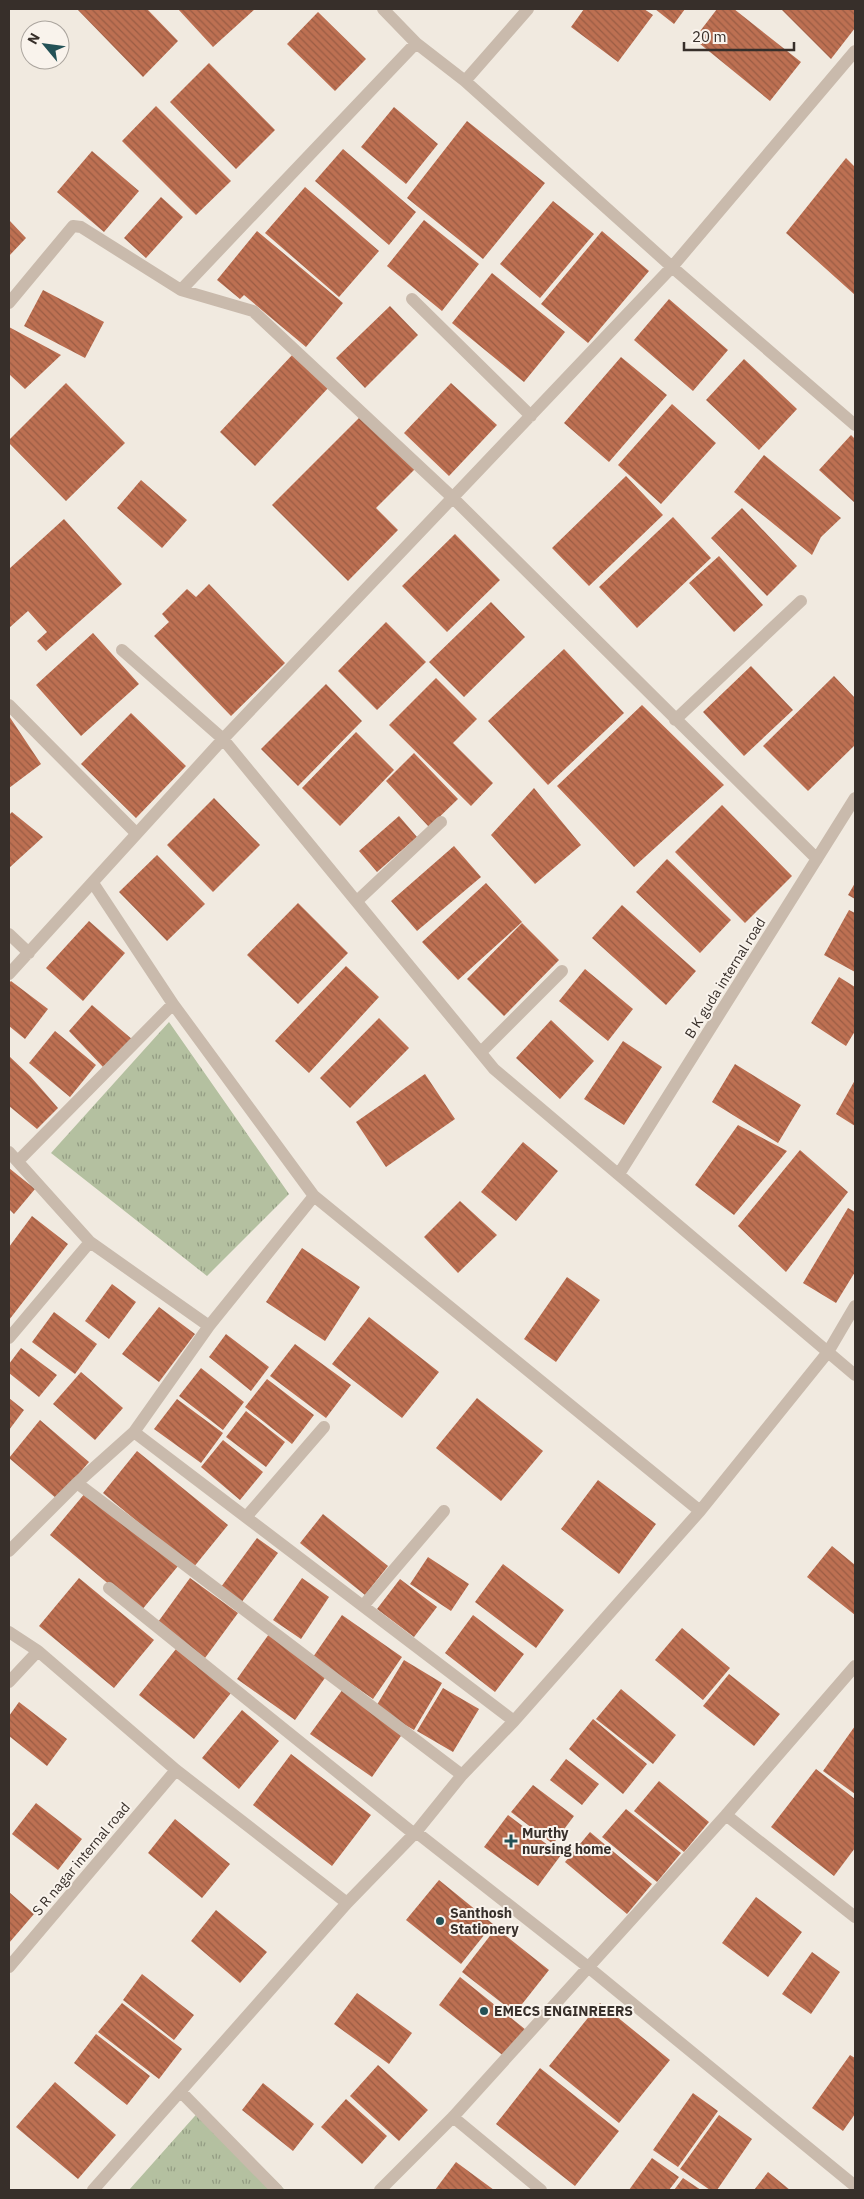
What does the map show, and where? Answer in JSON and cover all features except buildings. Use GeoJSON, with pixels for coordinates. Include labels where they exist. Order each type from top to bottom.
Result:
{"type":"FeatureCollection","features":[{"type":"Feature","properties":{"kind":"street"},"geometry":{"type":"LineString","coordinates":[[383,9],[416,43],[465,81],[672,267],[855,425]]}},
{"type":"Feature","properties":{"kind":"street"},"geometry":{"type":"LineString","coordinates":[[465,81],[528,9]]}},
{"type":"Feature","properties":{"kind":"street"},"geometry":{"type":"LineString","coordinates":[[181,290],[416,43]]}},
{"type":"Feature","properties":{"kind":"street"},"geometry":{"type":"LineString","coordinates":[[9,974],[223,739],[672,267],[855,52]]}},
{"type":"Feature","properties":{"kind":"street"},"geometry":{"type":"LineString","coordinates":[[9,303],[73,226],[81,227],[181,290],[253,311],[452,497],[817,859]]}},
{"type":"Feature","properties":{"kind":"street"},"geometry":{"type":"LineString","coordinates":[[412,299],[532,416]]}},
{"type":"Feature","properties":{"kind":"street"},"geometry":{"type":"LineString","coordinates":[[675,720],[801,602]]}},
{"type":"Feature","properties":{"kind":"street"},"geometry":{"type":"LineString","coordinates":[[122,650],[223,739],[494,1069],[855,1375]]}},
{"type":"Feature","properties":{"kind":"street"},"geometry":{"type":"LineString","coordinates":[[9,705],[136,833]]}},
{"type":"Feature","properties":{"kind":"street","name":"B K guda internal road"},"geometry":{"type":"LineString","coordinates":[[619,1174],[855,798]]}},
{"type":"Feature","properties":{"kind":"street"},"geometry":{"type":"LineString","coordinates":[[357,901],[442,822]]}},
{"type":"Feature","properties":{"kind":"street"},"geometry":{"type":"LineString","coordinates":[[93,883],[173,1004],[314,1196],[700,1511]]}},
{"type":"Feature","properties":{"kind":"street"},"geometry":{"type":"LineString","coordinates":[[9,934],[29,953]]}},
{"type":"Feature","properties":{"kind":"street"},"geometry":{"type":"LineString","coordinates":[[481,1052],[562,971]]}},
{"type":"Feature","properties":{"kind":"street"},"geometry":{"type":"LineString","coordinates":[[18,1161],[173,1004]]}},
{"type":"Feature","properties":{"kind":"street"},"geometry":{"type":"LineString","coordinates":[[9,1152],[90,1242],[210,1326]]}},
{"type":"Feature","properties":{"kind":"street"},"geometry":{"type":"LineString","coordinates":[[9,1551],[77,1483],[134,1432],[210,1326],[314,1196]]}},
{"type":"Feature","properties":{"kind":"street"},"geometry":{"type":"LineString","coordinates":[[9,1338],[90,1242]]}},
{"type":"Feature","properties":{"kind":"street"},"geometry":{"type":"LineString","coordinates":[[93,2190],[347,1903],[414,1833],[462,1775],[514,1721],[700,1511],[828,1352],[855,1306]]}},
{"type":"Feature","properties":{"kind":"street"},"geometry":{"type":"LineString","coordinates":[[247,1516],[324,1427]]}},
{"type":"Feature","properties":{"kind":"street"},"geometry":{"type":"LineString","coordinates":[[134,1432],[247,1516],[514,1721]]}},
{"type":"Feature","properties":{"kind":"street"},"geometry":{"type":"LineString","coordinates":[[77,1483],[462,1775]]}},
{"type":"Feature","properties":{"kind":"street"},"geometry":{"type":"LineString","coordinates":[[363,1606],[444,1511]]}},
{"type":"Feature","properties":{"kind":"street"},"geometry":{"type":"LineString","coordinates":[[109,1588],[414,1833],[588,1967],[855,2186]]}},
{"type":"Feature","properties":{"kind":"street"},"geometry":{"type":"LineString","coordinates":[[9,1632],[38,1651],[176,1770],[347,1903]]}},
{"type":"Feature","properties":{"kind":"street"},"geometry":{"type":"LineString","coordinates":[[9,1682],[38,1651]]}},
{"type":"Feature","properties":{"kind":"street"},"geometry":{"type":"LineString","coordinates":[[380,2190],[453,2117],[726,1815],[855,1666]]}},
{"type":"Feature","properties":{"kind":"street","name":"S R nagar internal road"},"geometry":{"type":"LineString","coordinates":[[9,1967],[176,1770]]}},
{"type":"Feature","properties":{"kind":"street"},"geometry":{"type":"LineString","coordinates":[[726,1815],[855,1917]]}},
{"type":"Feature","properties":{"kind":"street"},"geometry":{"type":"LineString","coordinates":[[181,2092],[277,2190]]}},
{"type":"Feature","properties":{"kind":"street"},"geometry":{"type":"LineString","coordinates":[[453,2117],[541,2190]]}},
{"type":"Feature","properties":{"kind":"green space"},"geometry":{"type":"Polygon","coordinates":[[[169,1022],[289,1194],[207,1276],[51,1153],[169,1022]]]}},
{"type":"Feature","properties":{"kind":"green space"},"geometry":{"type":"Polygon","coordinates":[[[202,2108],[285,2190],[129,2190],[202,2108]]]}},
{"type":"Feature","properties":{"kind":"place","name":"Murthy nursing home"},"geometry":{"type":"Point","coordinates":[511,1841]}},
{"type":"Feature","properties":{"kind":"place","name":"Santhosh Stationery"},"geometry":{"type":"Point","coordinates":[440,1921]}},
{"type":"Feature","properties":{"kind":"place","name":"EMECS ENGINREERS"},"geometry":{"type":"Point","coordinates":[484,2011]}}]}
